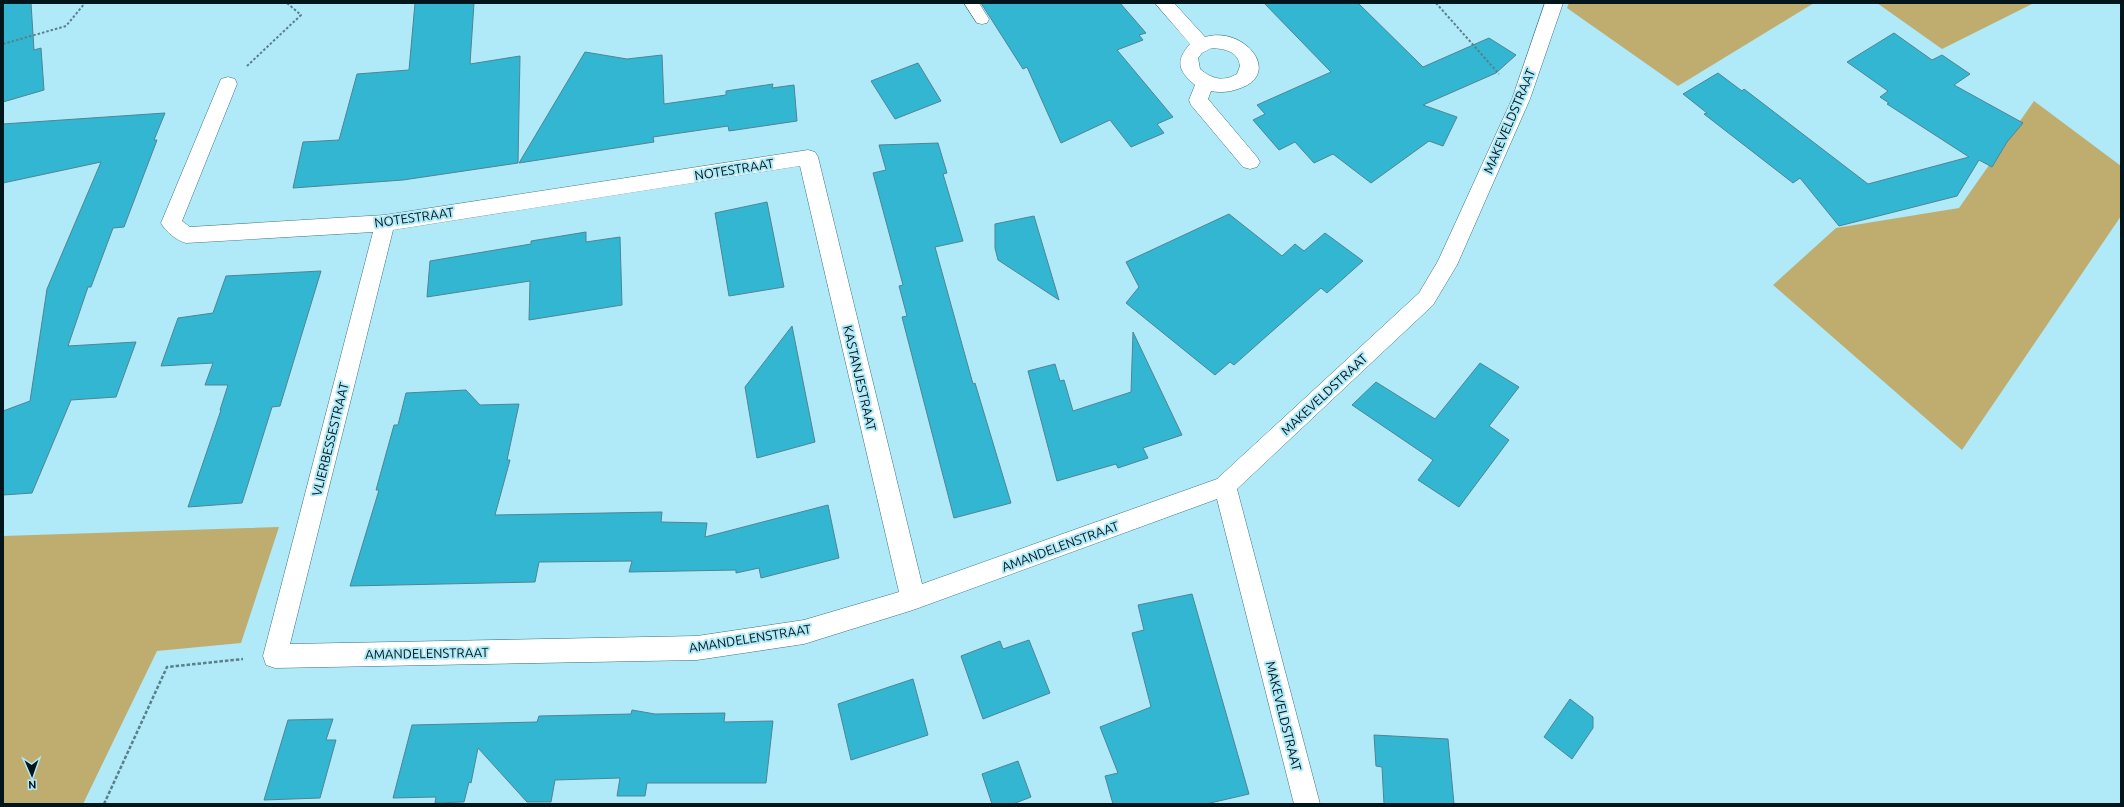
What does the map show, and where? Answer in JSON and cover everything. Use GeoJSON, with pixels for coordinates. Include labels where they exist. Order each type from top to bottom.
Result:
{"type":"FeatureCollection","features":[{"type":"Feature","properties":{"kind":"street"},"geometry":{"type":"LineString","coordinates":[[1164,3],[1200,45]]}},
{"type":"Feature","properties":{"kind":"street","name":"MAKEVELDSTRAAT"},"geometry":{"type":"LineString","coordinates":[[1307,804],[1225,486],[1426,299],[1446,265],[1521,99],[1554,3]]}},
{"type":"Feature","properties":{"kind":"street"},"geometry":{"type":"LineString","coordinates":[[1220,42],[1230,44],[1245,53],[1250,62],[1249,72],[1242,80],[1232,85],[1218,86],[1205,83],[1194,77],[1189,68],[1188,60],[1192,51],[1200,45],[1220,42]]}},
{"type":"Feature","properties":{"kind":"street"},"geometry":{"type":"LineString","coordinates":[[1205,83],[1198,100],[1250,162]]}},
{"type":"Feature","properties":{"kind":"street","name":"NOTESTRAAT"},"geometry":{"type":"LineString","coordinates":[[228,84],[171,223],[186,235],[385,223],[808,158]]}},
{"type":"Feature","properties":{"kind":"street","name":"KASTANJESTRAAT"},"geometry":{"type":"LineString","coordinates":[[808,158],[913,599]]}},
{"type":"Feature","properties":{"kind":"street","name":"VLIERBESSESTRAAT"},"geometry":{"type":"LineString","coordinates":[[275,656],[385,223]]}},
{"type":"Feature","properties":{"kind":"street","name":"AMANDELENSTRAAT"},"geometry":{"type":"LineString","coordinates":[[275,656],[697,648],[804,632],[913,599],[1225,486]]}},
{"type":"Feature","properties":{"kind":"lane"},"geometry":{"type":"LineString","coordinates":[[971,3],[982,19]]}},
{"type":"Feature","properties":{"kind":"path"},"geometry":{"type":"LineString","coordinates":[[3,44],[66,26],[85,3]]}},
{"type":"Feature","properties":{"kind":"path"},"geometry":{"type":"LineString","coordinates":[[228,84],[301,15],[286,3]]}},
{"type":"Feature","properties":{"kind":"path"},"geometry":{"type":"LineString","coordinates":[[1436,3],[1521,99]]}},
{"type":"Feature","properties":{"kind":"path"},"geometry":{"type":"LineString","coordinates":[[104,804],[167,667],[275,656]]}},
{"type":"Feature","properties":{"kind":"shaded area"},"geometry":{"type":"Polygon","coordinates":[[[1569,3],[1814,3],[1678,86],[1567,8],[1569,3]]]}},
{"type":"Feature","properties":{"kind":"shaded area"},"geometry":{"type":"Polygon","coordinates":[[[1877,3],[2031,3],[2032,4],[1942,49],[1877,3]]]}},
{"type":"Feature","properties":{"kind":"shaded area"},"geometry":{"type":"Polygon","coordinates":[[[2034,101],[2121,166],[2121,216],[1962,450],[1773,285],[1836,228],[1959,208],[2034,101]]]}},
{"type":"Feature","properties":{"kind":"shaded area"},"geometry":{"type":"Polygon","coordinates":[[[279,527],[241,643],[157,651],[83,804],[3,804],[3,536],[279,527]]]}},
{"type":"Feature","properties":{"kind":"building"},"geometry":{"type":"Polygon","coordinates":[[[3,3],[31,3],[34,50],[41,48],[44,90],[3,102],[3,3]]]}},
{"type":"Feature","properties":{"kind":"building"},"geometry":{"type":"Polygon","coordinates":[[[415,3],[474,3],[470,64],[520,56],[518,163],[403,180],[293,188],[303,142],[339,140],[357,74],[409,70],[415,3]]]}},
{"type":"Feature","properties":{"kind":"building"},"geometry":{"type":"Polygon","coordinates":[[[981,3],[1120,3],[1146,33],[1139,35],[1143,40],[1117,50],[1173,117],[1157,124],[1164,133],[1131,147],[1110,120],[1061,143],[1027,67],[1023,69],[981,3]]]}},
{"type":"Feature","properties":{"kind":"building"},"geometry":{"type":"Polygon","coordinates":[[[1264,3],[1358,3],[1423,67],[1489,38],[1516,55],[1496,73],[1423,105],[1457,117],[1443,146],[1429,141],[1371,183],[1333,154],[1314,163],[1295,142],[1279,150],[1253,120],[1265,114],[1257,105],[1331,72],[1264,3]]]}},
{"type":"Feature","properties":{"kind":"building"},"geometry":{"type":"Polygon","coordinates":[[[1894,33],[1932,60],[1942,55],[1970,74],[1954,85],[2023,123],[2007,142],[1992,167],[1979,160],[1957,196],[1839,226],[1800,178],[1793,183],[1704,114],[1707,113],[1683,94],[1718,73],[1742,91],[1744,89],[1868,184],[1969,157],[1887,104],[1889,103],[1880,97],[1888,91],[1847,62],[1894,33]]]}},
{"type":"Feature","properties":{"kind":"building"},"geometry":{"type":"Polygon","coordinates":[[[585,52],[627,59],[662,55],[664,104],[726,95],[726,91],[773,84],[772,88],[794,85],[797,121],[729,131],[728,126],[653,137],[654,142],[519,163],[585,52]]]}},
{"type":"Feature","properties":{"kind":"building"},"geometry":{"type":"Polygon","coordinates":[[[918,63],[941,101],[895,119],[871,81],[918,63]]]}},
{"type":"Feature","properties":{"kind":"building"},"geometry":{"type":"Polygon","coordinates":[[[165,113],[154,140],[157,140],[124,227],[113,228],[91,287],[88,287],[68,346],[136,342],[116,397],[71,400],[32,493],[3,495],[3,411],[30,401],[47,289],[101,162],[3,183],[3,124],[165,113]]]}},
{"type":"Feature","properties":{"kind":"building"},"geometry":{"type":"Polygon","coordinates":[[[938,143],[947,173],[943,174],[963,241],[935,247],[973,384],[975,383],[1011,503],[954,518],[902,317],[907,316],[899,286],[903,285],[873,173],[886,170],[879,145],[938,143]]]}},
{"type":"Feature","properties":{"kind":"building"},"geometry":{"type":"Polygon","coordinates":[[[767,202],[784,287],[729,296],[715,213],[767,202]]]}},
{"type":"Feature","properties":{"kind":"building"},"geometry":{"type":"Polygon","coordinates":[[[1229,214],[1282,256],[1295,244],[1304,251],[1325,233],[1363,261],[1327,293],[1321,288],[1234,365],[1230,362],[1215,375],[1126,303],[1139,287],[1126,262],[1229,214]]]}},
{"type":"Feature","properties":{"kind":"building"},"geometry":{"type":"Polygon","coordinates":[[[1034,216],[1059,300],[998,260],[995,248],[995,224],[1034,216]]]}},
{"type":"Feature","properties":{"kind":"building"},"geometry":{"type":"Polygon","coordinates":[[[586,232],[586,242],[620,237],[622,305],[529,320],[530,281],[427,297],[430,261],[531,244],[531,241],[586,232]]]}},
{"type":"Feature","properties":{"kind":"building"},"geometry":{"type":"Polygon","coordinates":[[[321,271],[280,406],[272,407],[242,503],[188,507],[228,385],[205,385],[213,363],[161,366],[178,318],[213,313],[226,276],[321,271]]]}},
{"type":"Feature","properties":{"kind":"building"},"geometry":{"type":"Polygon","coordinates":[[[792,326],[815,442],[757,458],[745,387],[792,326]]]}},
{"type":"Feature","properties":{"kind":"building"},"geometry":{"type":"Polygon","coordinates":[[[1133,332],[1182,435],[1143,448],[1148,458],[1118,468],[1116,464],[1057,481],[1028,371],[1055,364],[1060,381],[1064,380],[1073,411],[1131,392],[1133,332]]]}},
{"type":"Feature","properties":{"kind":"building"},"geometry":{"type":"Polygon","coordinates":[[[1480,363],[1519,387],[1489,426],[1509,440],[1459,507],[1418,480],[1433,460],[1352,405],[1376,382],[1435,419],[1480,363]]]}},
{"type":"Feature","properties":{"kind":"building"},"geometry":{"type":"Polygon","coordinates":[[[466,390],[480,405],[519,404],[507,460],[510,460],[495,515],[662,512],[661,522],[707,523],[705,537],[828,505],[839,558],[761,578],[759,568],[736,573],[736,570],[629,572],[632,561],[539,562],[535,582],[350,586],[379,490],[376,490],[394,425],[398,425],[406,393],[466,390]]]}},
{"type":"Feature","properties":{"kind":"building"},"geometry":{"type":"Polygon","coordinates":[[[1192,594],[1249,794],[1206,804],[1113,804],[1105,776],[1118,773],[1100,727],[1151,707],[1132,633],[1144,630],[1138,605],[1192,594]]]}},
{"type":"Feature","properties":{"kind":"building"},"geometry":{"type":"Polygon","coordinates":[[[1029,640],[1050,693],[983,719],[961,656],[1000,641],[1003,649],[1029,640]]]}},
{"type":"Feature","properties":{"kind":"building"},"geometry":{"type":"Polygon","coordinates":[[[913,679],[928,735],[851,760],[838,704],[913,679]]]}},
{"type":"Feature","properties":{"kind":"building"},"geometry":{"type":"Polygon","coordinates":[[[1570,699],[1593,717],[1593,728],[1572,759],[1544,737],[1570,699]]]}},
{"type":"Feature","properties":{"kind":"building"},"geometry":{"type":"Polygon","coordinates":[[[632,710],[655,714],[725,713],[724,722],[773,721],[766,783],[647,783],[645,796],[617,796],[620,778],[555,780],[551,802],[527,802],[478,748],[471,783],[469,782],[464,802],[435,803],[436,797],[393,798],[412,725],[537,722],[539,716],[631,714],[632,710]]]}},
{"type":"Feature","properties":{"kind":"building"},"geometry":{"type":"Polygon","coordinates":[[[333,719],[326,740],[336,740],[320,798],[264,800],[288,720],[333,719]]]}},
{"type":"Feature","properties":{"kind":"building"},"geometry":{"type":"Polygon","coordinates":[[[1374,735],[1448,739],[1454,804],[1384,804],[1382,767],[1376,766],[1374,735]]]}},
{"type":"Feature","properties":{"kind":"building"},"geometry":{"type":"Polygon","coordinates":[[[1018,761],[1031,797],[1013,804],[992,804],[982,774],[1018,761]]]}}]}
